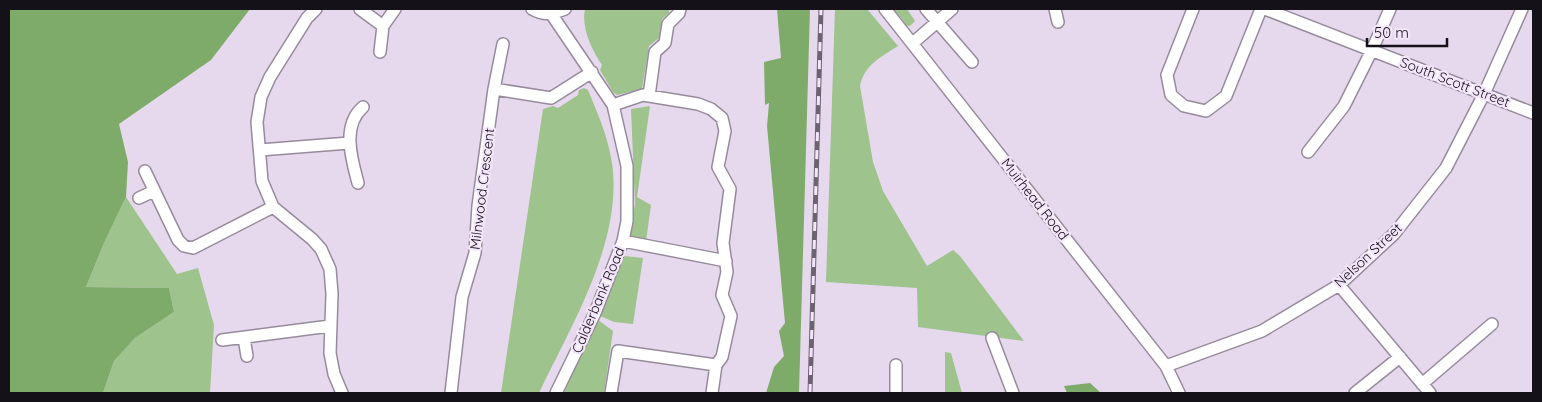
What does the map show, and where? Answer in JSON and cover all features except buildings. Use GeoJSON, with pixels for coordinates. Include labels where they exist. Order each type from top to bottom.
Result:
{"type":"FeatureCollection","features":[{"type":"Feature","properties":{"kind":"street"},"geometry":{"type":"LineString","coordinates":[[316,9],[307,18],[270,76],[261,97],[257,122],[262,181],[273,207],[312,239],[321,249],[330,269],[332,280],[330,326],[333,367],[342,393]]}},
{"type":"Feature","properties":{"kind":"street"},"geometry":{"type":"LineString","coordinates":[[360,9],[383,26]]}},
{"type":"Feature","properties":{"kind":"street"},"geometry":{"type":"LineString","coordinates":[[380,52],[383,26],[395,9]]}},
{"type":"Feature","properties":{"kind":"street"},"geometry":{"type":"LineString","coordinates":[[532,9],[540,13],[552,14],[565,9]]}},
{"type":"Feature","properties":{"kind":"street"},"geometry":{"type":"LineString","coordinates":[[649,96],[655,52],[665,43],[668,24],[679,13],[680,9]]}},
{"type":"Feature","properties":{"kind":"street","name":"Muirhead Road"},"geometry":{"type":"LineString","coordinates":[[885,9],[914,42],[1166,366],[1180,393]]}},
{"type":"Feature","properties":{"kind":"street"},"geometry":{"type":"LineString","coordinates":[[926,9],[972,62]]}},
{"type":"Feature","properties":{"kind":"street"},"geometry":{"type":"LineString","coordinates":[[914,42],[952,9]]}},
{"type":"Feature","properties":{"kind":"street"},"geometry":{"type":"LineString","coordinates":[[1055,9],[1058,22]]}},
{"type":"Feature","properties":{"kind":"street"},"geometry":{"type":"LineString","coordinates":[[1193,9],[1167,75],[1170,94],[1184,106],[1206,111],[1226,96],[1261,9]]}},
{"type":"Feature","properties":{"kind":"street","name":"South Scott Street"},"geometry":{"type":"LineString","coordinates":[[1265,9],[1533,113]]}},
{"type":"Feature","properties":{"kind":"street"},"geometry":{"type":"LineString","coordinates":[[1308,152],[1344,106],[1390,9]]}},
{"type":"Feature","properties":{"kind":"street","name":"Nelson Street"},"geometry":{"type":"LineString","coordinates":[[1166,366],[1262,331],[1339,285],[1394,234],[1446,168],[1484,94],[1522,9]]}},
{"type":"Feature","properties":{"kind":"street","name":"Calderbank Road"},"geometry":{"type":"LineString","coordinates":[[552,14],[613,105],[627,166],[627,221],[623,241],[595,313],[556,393]]}},
{"type":"Feature","properties":{"kind":"street","name":"Milnwood Crescent"},"geometry":{"type":"LineString","coordinates":[[451,393],[462,297],[475,253],[478,206],[494,89],[503,44]]}},
{"type":"Feature","properties":{"kind":"street"},"geometry":{"type":"LineString","coordinates":[[494,89],[551,98],[592,72]]}},
{"type":"Feature","properties":{"kind":"street"},"geometry":{"type":"LineString","coordinates":[[613,105],[649,96],[698,104],[711,109],[722,118],[725,131],[718,167],[730,189],[723,243],[727,272],[722,295],[731,316],[722,357],[716,365],[712,393]]}},
{"type":"Feature","properties":{"kind":"street"},"geometry":{"type":"LineString","coordinates":[[358,183],[349,143],[357,112],[363,107]]}},
{"type":"Feature","properties":{"kind":"street"},"geometry":{"type":"LineString","coordinates":[[260,150],[349,143]]}},
{"type":"Feature","properties":{"kind":"street"},"geometry":{"type":"LineString","coordinates":[[145,171],[178,240],[184,246],[193,248],[273,207]]}},
{"type":"Feature","properties":{"kind":"street"},"geometry":{"type":"LineString","coordinates":[[139,198],[154,191]]}},
{"type":"Feature","properties":{"kind":"street"},"geometry":{"type":"LineString","coordinates":[[623,241],[726,261]]}},
{"type":"Feature","properties":{"kind":"street"},"geometry":{"type":"LineString","coordinates":[[1339,285],[1426,389],[1492,324]]}},
{"type":"Feature","properties":{"kind":"street"},"geometry":{"type":"LineString","coordinates":[[222,340],[330,326]]}},
{"type":"Feature","properties":{"kind":"street"},"geometry":{"type":"LineString","coordinates":[[244,338],[247,356]]}},
{"type":"Feature","properties":{"kind":"street"},"geometry":{"type":"LineString","coordinates":[[992,338],[1013,393]]}},
{"type":"Feature","properties":{"kind":"street"},"geometry":{"type":"LineString","coordinates":[[611,393],[618,351],[716,365]]}},
{"type":"Feature","properties":{"kind":"street"},"geometry":{"type":"LineString","coordinates":[[1355,393],[1400,357]]}},
{"type":"Feature","properties":{"kind":"street"},"geometry":{"type":"LineString","coordinates":[[896,365],[896,393]]}},
{"type":"Feature","properties":{"kind":"green space"},"geometry":{"type":"Polygon","coordinates":[[[9,9],[250,9],[211,60],[119,124],[128,162],[126,197],[86,287],[169,288],[174,312],[135,338],[114,361],[103,393],[9,393],[9,9]]]}},
{"type":"Feature","properties":{"kind":"green space"},"geometry":{"type":"Polygon","coordinates":[[[585,9],[669,9],[669,13],[662,19],[659,38],[649,46],[642,89],[617,95],[613,92],[600,70],[602,65],[588,38],[584,16],[585,9]]]}},
{"type":"Feature","properties":{"kind":"green space"},"geometry":{"type":"Polygon","coordinates":[[[777,9],[810,9],[799,393],[766,393],[774,367],[784,356],[779,331],[785,323],[767,126],[769,103],[765,105],[764,62],[781,58],[777,9]]]}},
{"type":"Feature","properties":{"kind":"green space"},"geometry":{"type":"Polygon","coordinates":[[[835,9],[867,9],[898,46],[869,67],[860,86],[873,162],[883,191],[927,266],[953,250],[960,256],[1024,341],[918,327],[917,288],[826,282],[835,9]]]}},
{"type":"Feature","properties":{"kind":"green space"},"geometry":{"type":"Polygon","coordinates":[[[890,9],[907,9],[915,21],[910,26],[904,25],[905,23],[897,13],[895,15],[890,9]]]}},
{"type":"Feature","properties":{"kind":"green space"},"geometry":{"type":"Polygon","coordinates":[[[584,88],[588,90],[599,117],[612,163],[613,192],[610,222],[602,252],[580,310],[539,393],[501,393],[543,109],[553,106],[558,108],[578,95],[579,90],[584,88]]]}},
{"type":"Feature","properties":{"kind":"green space"},"geometry":{"type":"Polygon","coordinates":[[[650,106],[637,197],[651,205],[646,241],[634,239],[630,235],[635,204],[631,109],[650,106]]]}},
{"type":"Feature","properties":{"kind":"green space"},"geometry":{"type":"Polygon","coordinates":[[[126,197],[177,274],[198,268],[214,325],[210,393],[103,393],[114,361],[135,338],[174,312],[169,288],[86,287],[126,197]]]}},
{"type":"Feature","properties":{"kind":"green space"},"geometry":{"type":"Polygon","coordinates":[[[625,256],[643,258],[633,324],[614,322],[598,315],[625,256]]]}},
{"type":"Feature","properties":{"kind":"green space"},"geometry":{"type":"Polygon","coordinates":[[[597,319],[613,331],[604,393],[564,393],[597,319]]]}},
{"type":"Feature","properties":{"kind":"green space"},"geometry":{"type":"Polygon","coordinates":[[[945,352],[951,353],[962,393],[945,393],[945,352]]]}},
{"type":"Feature","properties":{"kind":"green space"},"geometry":{"type":"Polygon","coordinates":[[[1090,383],[1101,393],[1067,393],[1064,386],[1090,383]]]}},
{"type":"Feature","properties":{"kind":"railway"},"geometry":{"type":"LineString","coordinates":[[810,393],[821,9]]}}]}
